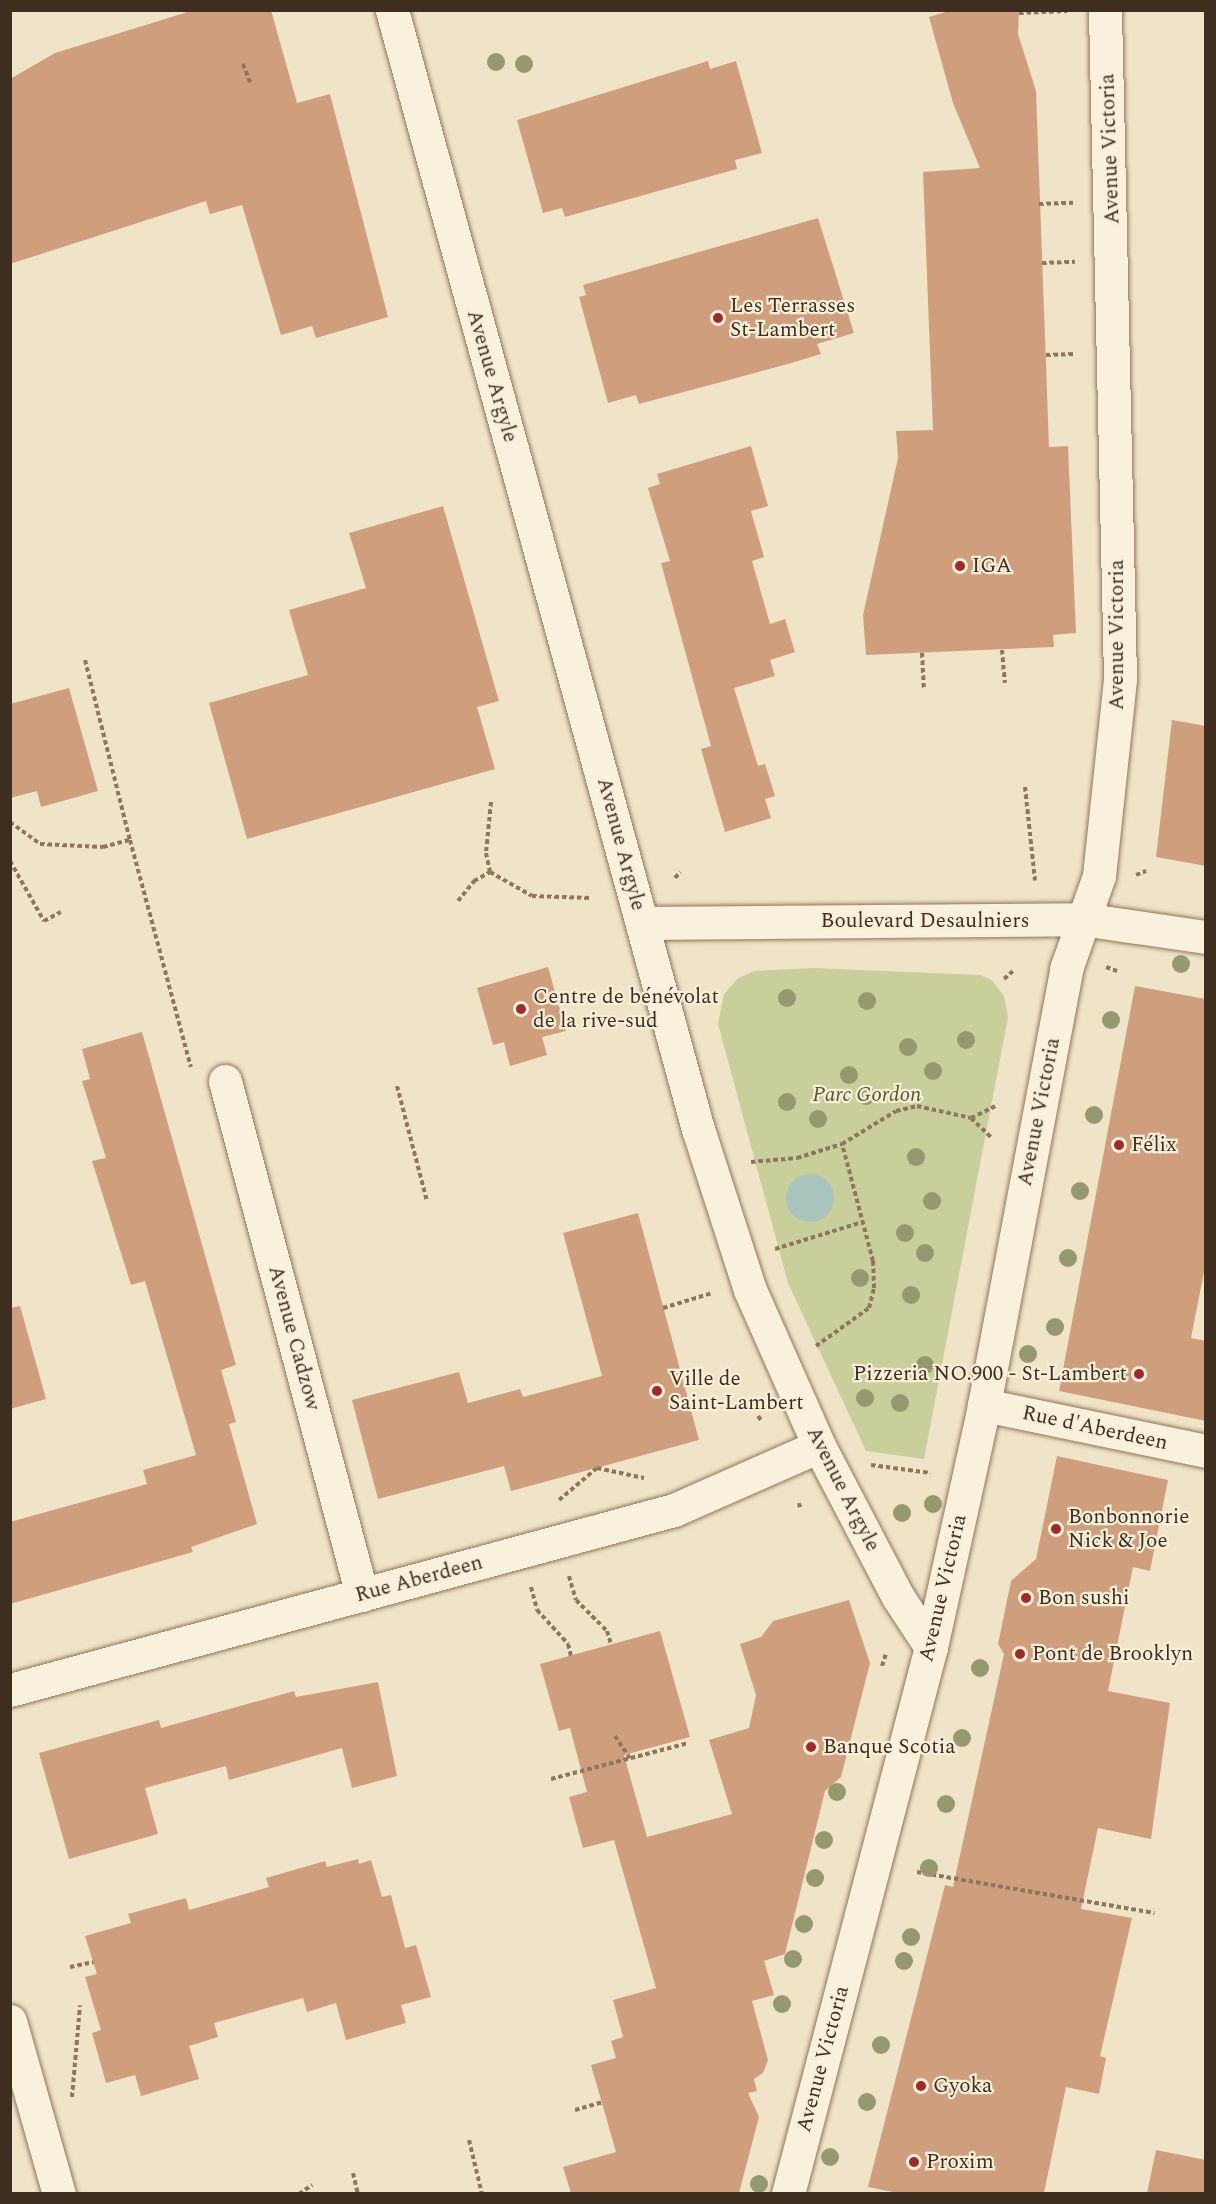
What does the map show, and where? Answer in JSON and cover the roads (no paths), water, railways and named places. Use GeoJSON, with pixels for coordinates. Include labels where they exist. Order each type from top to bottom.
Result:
{"type":"FeatureCollection","features":[{"type":"Feature","properties":{"kind":"street","name":"Avenue Argyle"},"geometry":{"type":"LineString","coordinates":[[392,10],[698,1130],[750,1290],[819,1446],[898,1597],[931,1647]]}},
{"type":"Feature","properties":{"kind":"street","name":"Avenue Victoria"},"geometry":{"type":"LineString","coordinates":[[788,2193],[931,1647],[984,1405],[1066,969],[1099,876],[1120,678],[1106,10]]}},
{"type":"Feature","properties":{"kind":"street","name":"Boulevard Desaulniers"},"geometry":{"type":"LineString","coordinates":[[642,923],[1082,919],[1206,937]]}},
{"type":"Feature","properties":{"kind":"street","name":"Avenue Cadzow"},"geometry":{"type":"LineString","coordinates":[[225,1081],[362,1595]]}},
{"type":"Feature","properties":{"kind":"street","name":"Rue d'Aberdeen"},"geometry":{"type":"LineString","coordinates":[[984,1405],[1206,1451]]}},
{"type":"Feature","properties":{"kind":"street","name":"Rue Aberdeen"},"geometry":{"type":"LineString","coordinates":[[10,1690],[683,1507],[819,1446]]}},
{"type":"Feature","properties":{"kind":"street"},"geometry":{"type":"LineString","coordinates":[[10,2021],[59,2193]]}},
{"type":"Feature","properties":{"kind":"water"},"geometry":{"type":"Polygon","coordinates":[[[810,1174],[827,1181],[834,1198],[827,1215],[810,1222],[793,1215],[786,1198],[793,1181],[810,1174]]]}},
{"type":"Feature","properties":{"kind":"place","name":"Les Terrasses St-Lambert"},"geometry":{"type":"Point","coordinates":[718,318]}},
{"type":"Feature","properties":{"kind":"place","name":"IGA"},"geometry":{"type":"Point","coordinates":[960,566]}},
{"type":"Feature","properties":{"kind":"place","name":"Centre de bénévolat de la rive-sud"},"geometry":{"type":"Point","coordinates":[521,1009]}},
{"type":"Feature","properties":{"kind":"place","name":"Félix"},"geometry":{"type":"Point","coordinates":[1119,1145]}},
{"type":"Feature","properties":{"kind":"place","name":"Pizzeria NO.900 - St-Lambert"},"geometry":{"type":"Point","coordinates":[1139,1374]}},
{"type":"Feature","properties":{"kind":"place","name":"Ville de Saint-Lambert"},"geometry":{"type":"Point","coordinates":[657,1391]}},
{"type":"Feature","properties":{"kind":"place","name":"Bonbonnorie Nick & Joe"},"geometry":{"type":"Point","coordinates":[1056,1529]}},
{"type":"Feature","properties":{"kind":"place","name":"Bon sushi"},"geometry":{"type":"Point","coordinates":[1026,1598]}},
{"type":"Feature","properties":{"kind":"place","name":"Pont de Brooklyn"},"geometry":{"type":"Point","coordinates":[1020,1654]}},
{"type":"Feature","properties":{"kind":"place","name":"Banque Scotia"},"geometry":{"type":"Point","coordinates":[811,1747]}},
{"type":"Feature","properties":{"kind":"place","name":"Gyoka"},"geometry":{"type":"Point","coordinates":[921,2086]}},
{"type":"Feature","properties":{"kind":"place","name":"Proxim"},"geometry":{"type":"Point","coordinates":[914,2162]}},
{"type":"Feature","properties":{"kind":"park label","name":"Parc Gordon"},"geometry":{"type":"Point","coordinates":[867,1095]}}]}
